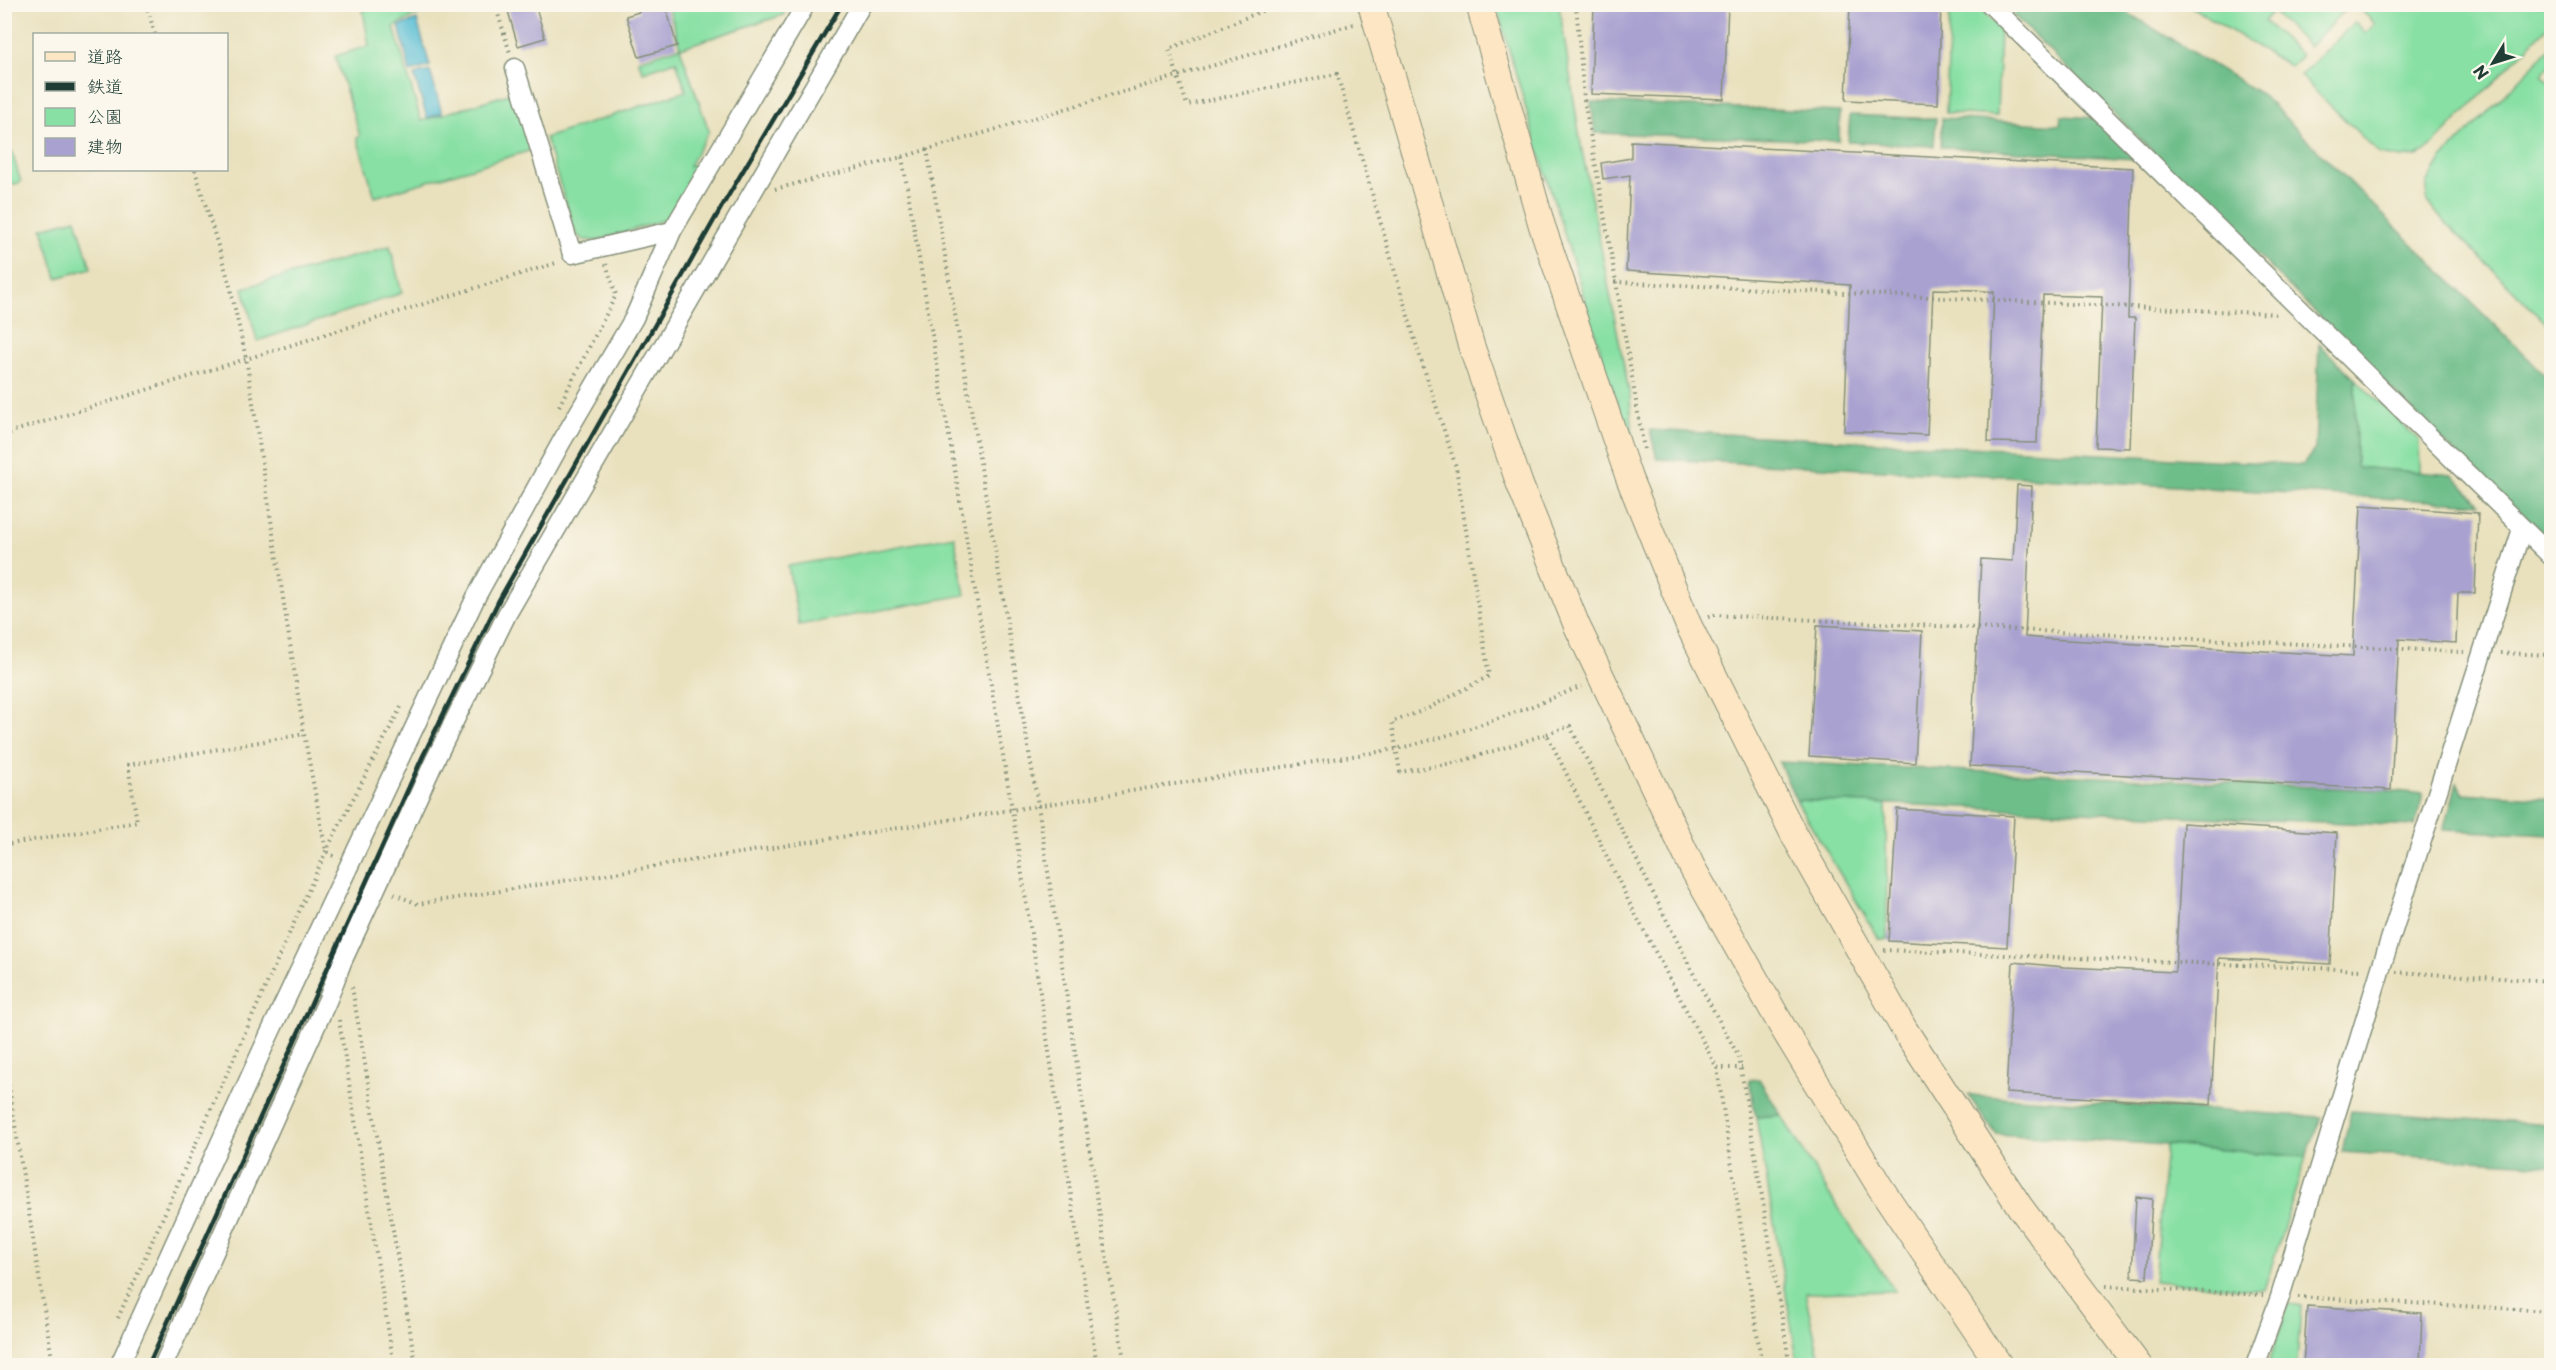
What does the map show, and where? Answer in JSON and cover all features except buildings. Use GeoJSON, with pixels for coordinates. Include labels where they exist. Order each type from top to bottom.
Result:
{"type":"FeatureCollection","features":[{"type":"Feature","properties":{"kind":"street"},"geometry":{"type":"LineString","coordinates":[[119,1365],[268,1035],[476,597],[562,441],[634,318],[672,231],[806,4]]}},
{"type":"Feature","properties":{"kind":"street"},"geometry":{"type":"LineString","coordinates":[[163,1365],[328,999],[376,886],[507,615],[748,196],[862,4]]}},
{"type":"Feature","properties":{"kind":"street"},"geometry":{"type":"LineString","coordinates":[[1479,4],[1546,237],[1629,478],[1689,624],[1794,835],[1904,1029],[2020,1207],[2139,1365]]}},
{"type":"Feature","properties":{"kind":"street"},"geometry":{"type":"LineString","coordinates":[[1990,4],[2552,557]]}},
{"type":"Feature","properties":{"kind":"street"},"geometry":{"type":"LineString","coordinates":[[1373,11],[1471,345],[1520,485],[1577,626],[1601,678],[1693,869],[1783,1029],[1874,1177],[2000,1365]]}},
{"type":"Feature","properties":{"kind":"street"},"geometry":{"type":"LineString","coordinates":[[515,68],[572,254],[672,231]]}},
{"type":"Feature","properties":{"kind":"street"},"geometry":{"type":"LineString","coordinates":[[2255,1365],[2280,1297],[2380,971],[2522,529]]}},
{"type":"Feature","properties":{"kind":"path"},"geometry":{"type":"LineString","coordinates":[[146,4],[155,33]]}},
{"type":"Feature","properties":{"kind":"path"},"geometry":{"type":"LineString","coordinates":[[495,4],[515,68]]}},
{"type":"Feature","properties":{"kind":"path"},"geometry":{"type":"LineString","coordinates":[[1279,4],[1169,49],[1187,105],[1338,74],[1417,347],[1456,466],[1489,676],[1427,709],[1392,722],[1400,772],[1458,762],[1570,726],[1692,971],[1739,1057],[1790,1365]]}},
{"type":"Feature","properties":{"kind":"path"},"geometry":{"type":"LineString","coordinates":[[1576,4],[1584,99],[1645,453]]}},
{"type":"Feature","properties":{"kind":"path"},"geometry":{"type":"LineString","coordinates":[[748,196],[902,157],[1178,74],[1373,11]]}},
{"type":"Feature","properties":{"kind":"path"},"geometry":{"type":"LineString","coordinates":[[927,149],[1038,805],[1096,1192],[1125,1365]]}},
{"type":"Feature","properties":{"kind":"path"},"geometry":{"type":"LineString","coordinates":[[902,157],[1012,809],[1097,1365]]}},
{"type":"Feature","properties":{"kind":"path"},"geometry":{"type":"LineString","coordinates":[[116,1322],[326,851],[304,734],[246,358],[229,282],[195,171]]}},
{"type":"Feature","properties":{"kind":"path"},"geometry":{"type":"LineString","coordinates":[[4,436],[246,358],[549,267],[572,254]]}},
{"type":"Feature","properties":{"kind":"path"},"geometry":{"type":"LineString","coordinates":[[1616,282],[2306,315]]}},
{"type":"Feature","properties":{"kind":"path"},"geometry":{"type":"LineString","coordinates":[[1689,624],[1714,615],[2552,655]]}},
{"type":"Feature","properties":{"kind":"path"},"geometry":{"type":"LineString","coordinates":[[376,886],[418,904],[1396,749],[1450,736],[1496,721],[1601,678]]}},
{"type":"Feature","properties":{"kind":"path"},"geometry":{"type":"LineString","coordinates":[[4,845],[137,822],[128,765],[304,734]]}},
{"type":"Feature","properties":{"kind":"path"},"geometry":{"type":"LineString","coordinates":[[1548,734],[1632,908],[1717,1068],[1762,1365]]}},
{"type":"Feature","properties":{"kind":"path"},"geometry":{"type":"LineString","coordinates":[[326,851],[348,866]]}},
{"type":"Feature","properties":{"kind":"path"},"geometry":{"type":"LineString","coordinates":[[1858,949],[2380,971],[2552,981]]}},
{"type":"Feature","properties":{"kind":"path"},"geometry":{"type":"LineString","coordinates":[[342,962],[355,994],[416,1365]]}},
{"type":"Feature","properties":{"kind":"path"},"geometry":{"type":"LineString","coordinates":[[328,999],[337,1008],[394,1365]]}},
{"type":"Feature","properties":{"kind":"path"},"geometry":{"type":"LineString","coordinates":[[4,1055],[53,1365]]}},
{"type":"Feature","properties":{"kind":"path"},"geometry":{"type":"LineString","coordinates":[[1717,1068],[1742,1068]]}},
{"type":"Feature","properties":{"kind":"path"},"geometry":{"type":"LineString","coordinates":[[2083,1293],[2110,1285],[2280,1297],[2552,1311]]}},
{"type":"Feature","properties":{"kind":"path"},"geometry":{"type":"LineString","coordinates":[[97,1365],[102,1354]]}},
{"type":"Feature","properties":{"kind":"green space"},"geometry":{"type":"Polygon","coordinates":[[[2337,4],[2344,11],[2309,47],[2273,12],[2264,21],[2302,55],[2291,67],[2188,5],[2337,4]]]}},
{"type":"Feature","properties":{"kind":"green space"},"geometry":{"type":"Polygon","coordinates":[[[373,5],[434,5],[394,27],[421,121],[512,93],[532,150],[375,197],[357,138],[360,136],[335,56],[369,46],[363,11],[373,5]]]}},
{"type":"Feature","properties":{"kind":"green space"},"geometry":{"type":"Polygon","coordinates":[[[668,5],[790,5],[783,15],[680,48],[709,131],[689,166],[703,163],[670,218],[597,241],[584,240],[576,234],[545,138],[686,91],[676,61],[643,72],[638,60],[680,47],[668,5]]]}},
{"type":"Feature","properties":{"kind":"green space"},"geometry":{"type":"Polygon","coordinates":[[[1496,5],[1559,5],[1581,145],[1630,397],[1633,440],[1616,400],[1536,143],[1496,5]]]}},
{"type":"Feature","properties":{"kind":"green space"},"geometry":{"type":"Polygon","coordinates":[[[1950,5],[1976,5],[2000,29],[1997,116],[1946,113],[1950,5]]]}},
{"type":"Feature","properties":{"kind":"green space"},"geometry":{"type":"Polygon","coordinates":[[[2003,5],[2115,5],[2261,94],[2551,381],[2551,549],[2233,230],[2003,5]]]}},
{"type":"Feature","properties":{"kind":"green space"},"geometry":{"type":"Polygon","coordinates":[[[2356,5],[2551,5],[2551,23],[2430,148],[2417,156],[2401,158],[2380,154],[2300,76],[2355,22],[2366,33],[2375,24],[2356,5]]]}},
{"type":"Feature","properties":{"kind":"green space"},"geometry":{"type":"Polygon","coordinates":[[[2551,47],[2551,65],[2541,75],[2552,86],[2551,328],[2438,215],[2427,200],[2427,183],[2441,160],[2551,47]]]}},
{"type":"Feature","properties":{"kind":"green space"},"geometry":{"type":"Polygon","coordinates":[[[1591,102],[1840,112],[1839,141],[1595,133],[1591,102]]]}},
{"type":"Feature","properties":{"kind":"green space"},"geometry":{"type":"Polygon","coordinates":[[[1850,115],[1936,119],[1934,146],[1848,142],[1850,115]]]}},
{"type":"Feature","properties":{"kind":"green space"},"geometry":{"type":"Polygon","coordinates":[[[2061,116],[2096,118],[2134,155],[2134,159],[1941,147],[1942,118],[2060,125],[2061,116]]]}},
{"type":"Feature","properties":{"kind":"green space"},"geometry":{"type":"Polygon","coordinates":[[[12,152],[21,182],[5,187],[5,154],[12,152]]]}},
{"type":"Feature","properties":{"kind":"green space"},"geometry":{"type":"Polygon","coordinates":[[[76,219],[91,268],[57,278],[42,228],[76,219]]]}},
{"type":"Feature","properties":{"kind":"green space"},"geometry":{"type":"Polygon","coordinates":[[[390,246],[402,293],[257,341],[243,288],[390,246]]]}},
{"type":"Feature","properties":{"kind":"green space"},"geometry":{"type":"Polygon","coordinates":[[[2319,344],[2355,379],[2356,467],[2453,475],[2480,504],[2006,476],[1657,459],[1650,430],[2303,465],[2315,449],[2319,344]]]}},
{"type":"Feature","properties":{"kind":"green space"},"geometry":{"type":"Polygon","coordinates":[[[2355,379],[2419,440],[2420,472],[2356,468],[2355,379]]]}},
{"type":"Feature","properties":{"kind":"green space"},"geometry":{"type":"Polygon","coordinates":[[[954,536],[965,595],[799,625],[788,566],[954,536]]]}},
{"type":"Feature","properties":{"kind":"green space"},"geometry":{"type":"Polygon","coordinates":[[[1779,762],[2423,794],[2415,826],[1796,800],[1779,762]]]}},
{"type":"Feature","properties":{"kind":"green space"},"geometry":{"type":"Polygon","coordinates":[[[2457,783],[2463,793],[2551,799],[2551,835],[2444,830],[2457,783]]]}},
{"type":"Feature","properties":{"kind":"green space"},"geometry":{"type":"Polygon","coordinates":[[[1796,800],[1886,804],[1887,939],[1879,939],[1796,800]]]}},
{"type":"Feature","properties":{"kind":"green space"},"geometry":{"type":"Polygon","coordinates":[[[1759,1079],[1781,1115],[1756,1117],[1749,1080],[1759,1079]]]}},
{"type":"Feature","properties":{"kind":"green space"},"geometry":{"type":"Polygon","coordinates":[[[1968,1095],[2321,1117],[2306,1157],[1996,1134],[1968,1095]]]}},
{"type":"Feature","properties":{"kind":"green space"},"geometry":{"type":"Polygon","coordinates":[[[2351,1111],[2551,1125],[2551,1165],[2342,1152],[2351,1111]]]}},
{"type":"Feature","properties":{"kind":"green space"},"geometry":{"type":"Polygon","coordinates":[[[1781,1115],[1839,1210],[1895,1291],[1805,1293],[1821,1365],[1798,1365],[1756,1117],[1781,1115]]]}},
{"type":"Feature","properties":{"kind":"green space"},"geometry":{"type":"Polygon","coordinates":[[[2166,1145],[2306,1157],[2264,1290],[2154,1281],[2166,1145]]]}},
{"type":"Feature","properties":{"kind":"green space"},"geometry":{"type":"Polygon","coordinates":[[[2289,1304],[2301,1306],[2297,1365],[2268,1365],[2289,1304]]]}},
{"type":"Feature","properties":{"kind":"water"},"geometry":{"type":"Polygon","coordinates":[[[417,20],[430,66],[410,72],[399,26],[417,20]]]}},
{"type":"Feature","properties":{"kind":"water"},"geometry":{"type":"Polygon","coordinates":[[[430,71],[442,113],[427,118],[414,75],[430,71]]]}},
{"type":"Feature","properties":{"kind":"railway"},"geometry":{"type":"LineString","coordinates":[[148,1366],[423,756],[499,600],[721,208],[842,4]]}}]}
